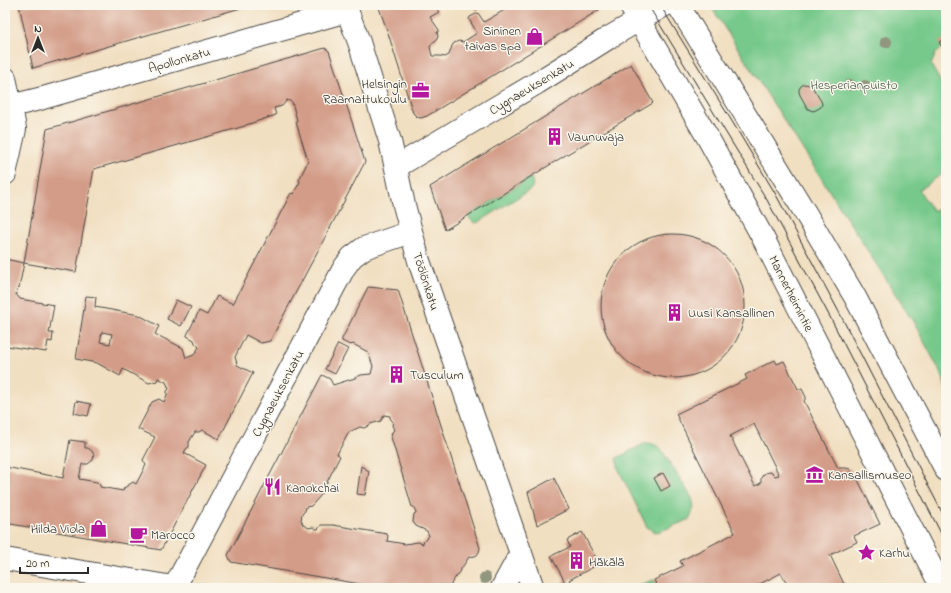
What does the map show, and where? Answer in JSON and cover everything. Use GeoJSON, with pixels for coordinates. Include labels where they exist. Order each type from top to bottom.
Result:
{"type":"FeatureCollection","features":[{"type":"Feature","properties":{"kind":"street","name":"Cygnaeuksenkatu"},"geometry":{"type":"LineString","coordinates":[[396,167],[538,83],[634,13],[665,5]]}},
{"type":"Feature","properties":{"kind":"street"},"geometry":{"type":"LineString","coordinates":[[678,5],[855,297],[946,470]]}},
{"type":"Feature","properties":{"kind":"street","name":"Apollonkatu"},"geometry":{"type":"LineString","coordinates":[[11,106],[43,98],[346,8]]}},
{"type":"Feature","properties":{"kind":"street","name":"Töölönkatu"},"geometry":{"type":"LineString","coordinates":[[346,8],[359,42],[390,141],[419,261],[533,588]]}},
{"type":"Feature","properties":{"kind":"street","name":"Mannerheimintie"},"geometry":{"type":"LineString","coordinates":[[634,13],[704,131],[762,236],[942,588]]}},
{"type":"Feature","properties":{"kind":"street"},"geometry":{"type":"LineString","coordinates":[[5,78],[15,129],[5,174]]}},
{"type":"Feature","properties":{"kind":"street","name":"Cygnaeuksenkatu"},"geometry":{"type":"LineString","coordinates":[[176,588],[344,268],[352,257],[364,248],[411,232]]}},
{"type":"Feature","properties":{"kind":"street"},"geometry":{"type":"LineString","coordinates":[[502,588],[521,553]]}},
{"type":"Feature","properties":{"kind":"street"},"geometry":{"type":"LineString","coordinates":[[5,559],[176,588]]}},
{"type":"Feature","properties":{"kind":"green space","name":"Hesperianpuisto"},"geometry":{"type":"Polygon","coordinates":[[[710,5],[946,5],[946,43],[935,55],[931,65],[946,91],[946,166],[942,174],[919,190],[932,210],[946,211],[946,390],[943,377],[914,323],[710,5]]]}},
{"type":"Feature","properties":{"kind":"green space"},"geometry":{"type":"Polygon","coordinates":[[[531,177],[533,185],[531,189],[479,222],[475,223],[468,216],[531,177]]]}},
{"type":"Feature","properties":{"kind":"green space"},"geometry":{"type":"Polygon","coordinates":[[[646,443],[654,444],[661,449],[692,498],[694,507],[690,519],[655,532],[647,527],[618,468],[617,458],[646,443]]]}},
{"type":"Feature","properties":{"kind":"green space"},"geometry":{"type":"Polygon","coordinates":[[[654,580],[658,588],[630,588],[654,580]]]}},
{"type":"Feature","properties":{"kind":"building"},"geometry":{"type":"Polygon","coordinates":[[[19,5],[66,5],[71,8],[76,5],[251,5],[33,68],[19,5]]]}},
{"type":"Feature","properties":{"kind":"building"},"geometry":{"type":"Polygon","coordinates":[[[378,5],[434,5],[439,12],[430,17],[439,30],[437,33],[437,39],[430,47],[432,56],[445,57],[449,55],[454,43],[459,41],[463,42],[477,33],[469,19],[478,13],[484,22],[513,5],[596,5],[599,10],[427,116],[421,118],[417,117],[413,113],[378,5]]]}},
{"type":"Feature","properties":{"kind":"building"},"geometry":{"type":"Polygon","coordinates":[[[473,5],[484,5],[476,10],[473,5]]]}},
{"type":"Feature","properties":{"kind":"building"},"geometry":{"type":"Polygon","coordinates":[[[946,38],[946,54],[939,42],[946,38]]]}},
{"type":"Feature","properties":{"kind":"building"},"geometry":{"type":"Polygon","coordinates":[[[325,48],[329,51],[365,162],[270,341],[261,343],[246,335],[235,357],[237,365],[253,373],[219,439],[202,430],[195,432],[189,442],[189,447],[184,453],[206,465],[161,550],[5,523],[5,467],[63,478],[70,440],[85,442],[85,448],[92,451],[94,455],[93,460],[88,464],[82,464],[79,479],[97,482],[100,487],[123,491],[124,488],[133,482],[136,484],[146,465],[143,460],[155,437],[138,429],[152,402],[159,399],[164,402],[169,389],[166,382],[158,378],[157,381],[149,383],[123,369],[120,376],[97,363],[76,359],[86,296],[96,297],[95,307],[139,315],[159,326],[155,334],[183,348],[186,358],[194,355],[199,347],[194,340],[187,335],[199,311],[207,315],[217,296],[233,304],[291,193],[293,194],[300,182],[299,180],[308,161],[296,122],[297,120],[292,102],[287,100],[282,106],[274,108],[276,115],[245,126],[94,169],[76,272],[24,263],[47,129],[325,48]],[[102,332],[100,342],[110,344],[112,334],[102,332]]]}},
{"type":"Feature","properties":{"kind":"building","name":"Vaunuvaja"},"geometry":{"type":"Polygon","coordinates":[[[631,64],[653,103],[445,230],[430,187],[631,64]]]}},
{"type":"Feature","properties":{"kind":"building"},"geometry":{"type":"Polygon","coordinates":[[[804,84],[811,85],[821,101],[821,107],[816,110],[813,111],[808,109],[800,95],[799,89],[804,84]]]}},
{"type":"Feature","properties":{"kind":"building"},"geometry":{"type":"Polygon","coordinates":[[[673,234],[694,237],[713,246],[724,255],[733,266],[742,285],[745,306],[742,327],[733,346],[724,357],[713,366],[694,375],[673,378],[652,375],[633,366],[622,357],[613,346],[604,327],[601,306],[604,285],[613,266],[622,255],[633,246],[652,237],[673,234]]]}},
{"type":"Feature","properties":{"kind":"building"},"geometry":{"type":"Polygon","coordinates":[[[5,259],[24,263],[19,288],[16,294],[20,299],[54,305],[49,333],[53,333],[52,342],[48,341],[46,352],[7,346],[5,348],[5,259]]]}},
{"type":"Feature","properties":{"kind":"building"},"geometry":{"type":"Polygon","coordinates":[[[368,287],[398,290],[480,548],[477,555],[469,557],[451,584],[452,588],[384,588],[231,562],[228,555],[322,375],[330,379],[333,385],[361,375],[371,374],[373,366],[368,352],[353,344],[350,345],[342,341],[368,287]],[[384,415],[381,421],[349,432],[337,454],[340,456],[320,496],[311,506],[306,507],[302,514],[301,520],[303,525],[309,528],[313,527],[318,529],[321,525],[333,525],[387,534],[387,541],[405,544],[418,542],[423,544],[429,536],[427,531],[416,526],[413,522],[414,514],[416,513],[414,507],[412,507],[391,437],[394,430],[392,425],[393,422],[390,416],[384,415]]]}},
{"type":"Feature","properties":{"kind":"building"},"geometry":{"type":"Polygon","coordinates":[[[176,300],[191,307],[181,326],[167,319],[176,300]]]}},
{"type":"Feature","properties":{"kind":"building"},"geometry":{"type":"Polygon","coordinates":[[[338,344],[348,349],[335,374],[325,369],[338,344]]]}},
{"type":"Feature","properties":{"kind":"building","name":"Kansallismuseo"},"geometry":{"type":"Polygon","coordinates":[[[775,360],[777,364],[784,361],[798,389],[802,389],[806,397],[804,401],[838,468],[850,469],[853,474],[853,480],[857,478],[880,524],[854,536],[857,542],[830,555],[846,588],[789,588],[781,573],[752,588],[658,588],[654,580],[683,566],[680,561],[735,533],[676,414],[747,379],[745,375],[775,360]],[[754,424],[730,436],[755,486],[761,483],[762,476],[765,473],[769,472],[775,476],[779,475],[754,424]]]}},
{"type":"Feature","properties":{"kind":"building"},"geometry":{"type":"Polygon","coordinates":[[[76,401],[91,404],[88,416],[74,413],[76,401]]]}},
{"type":"Feature","properties":{"kind":"building"},"geometry":{"type":"Polygon","coordinates":[[[361,466],[369,471],[365,495],[357,494],[361,466]]]}},
{"type":"Feature","properties":{"kind":"building"},"geometry":{"type":"Polygon","coordinates":[[[663,473],[670,486],[661,491],[654,478],[663,473]]]}},
{"type":"Feature","properties":{"kind":"building"},"geometry":{"type":"Polygon","coordinates":[[[554,478],[569,509],[537,525],[528,492],[554,478]]]}},
{"type":"Feature","properties":{"kind":"building","name":"Häkälä"},"geometry":{"type":"Polygon","coordinates":[[[582,532],[599,564],[569,580],[571,583],[570,586],[564,587],[562,583],[564,580],[551,556],[570,547],[567,540],[582,532]]]}},
{"type":"Feature","properties":{"kind":"tram line"},"geometry":{"type":"LineString","coordinates":[[648,5],[767,200],[830,317],[946,543]]}},
{"type":"Feature","properties":{"kind":"tram line"},"geometry":{"type":"LineString","coordinates":[[660,5],[775,193],[839,312],[946,520]]}},
{"type":"Feature","properties":{"kind":"place","name":"Sininen taivas spa"},"geometry":{"type":"Point","coordinates":[534,37]}},
{"type":"Feature","properties":{"kind":"place","name":"Helsingin Raamattukoulu"},"geometry":{"type":"Point","coordinates":[420,90]}},
{"type":"Feature","properties":{"kind":"place","name":"Vaunuvaja"},"geometry":{"type":"Point","coordinates":[555,136]}},
{"type":"Feature","properties":{"kind":"place","name":"Uusi Kansallinen"},"geometry":{"type":"Point","coordinates":[675,312]}},
{"type":"Feature","properties":{"kind":"place","name":"Tusculum"},"geometry":{"type":"Point","coordinates":[397,374]}},
{"type":"Feature","properties":{"kind":"place","name":"Kansallismuseo"},"geometry":{"type":"Point","coordinates":[815,474]}},
{"type":"Feature","properties":{"kind":"place","name":"Kanokchai"},"geometry":{"type":"Point","coordinates":[273,487]}},
{"type":"Feature","properties":{"kind":"place","name":"Hilda Viola"},"geometry":{"type":"Point","coordinates":[98,528]}},
{"type":"Feature","properties":{"kind":"place","name":"Marocco"},"geometry":{"type":"Point","coordinates":[138,534]}},
{"type":"Feature","properties":{"kind":"place","name":"Karhu"},"geometry":{"type":"Point","coordinates":[866,552]}},
{"type":"Feature","properties":{"kind":"place","name":"Häkälä"},"geometry":{"type":"Point","coordinates":[576,561]}}]}
